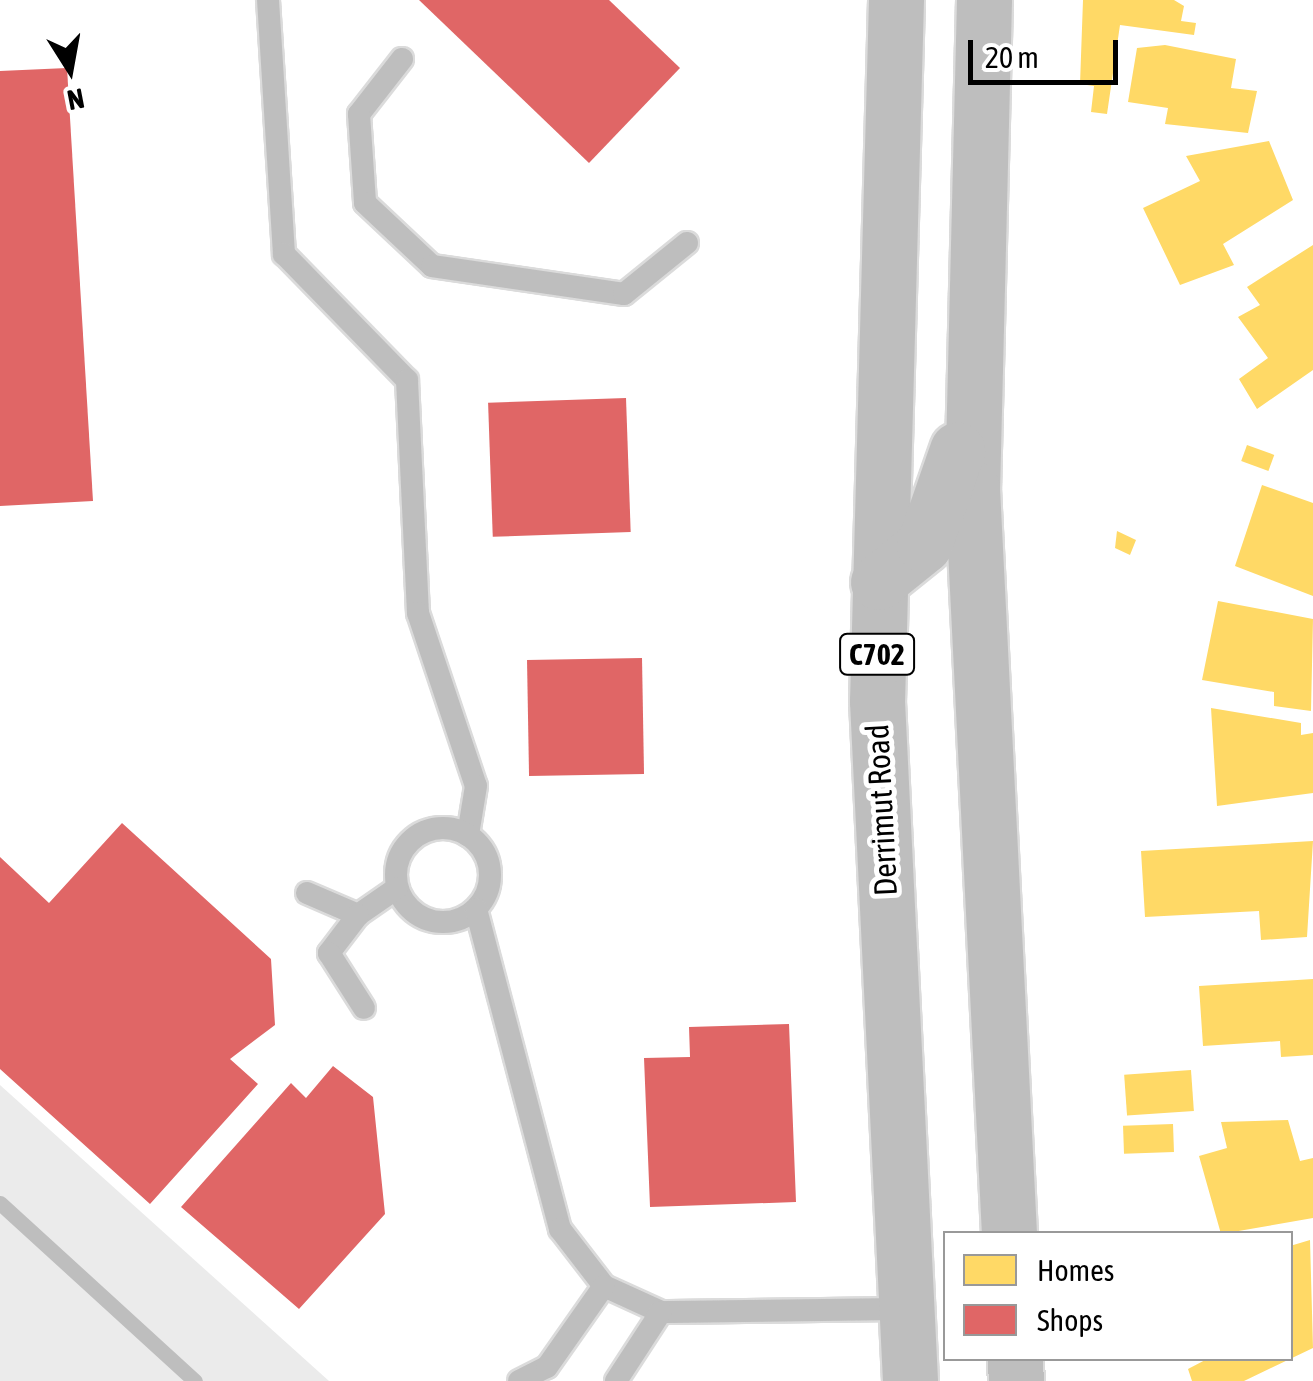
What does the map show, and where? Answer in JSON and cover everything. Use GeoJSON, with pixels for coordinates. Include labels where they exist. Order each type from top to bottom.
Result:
{"type":"FeatureCollection","features":[{"type":"Feature","properties":{"kind":"highway","name":"Derrimut Road"},"geometry":{"type":"LineString","coordinates":[[896,0],[878,582],[926,1307],[910,1381]]}},
{"type":"Feature","properties":{"kind":"highway"},"geometry":{"type":"LineString","coordinates":[[984,0],[973,384],[1009,1231]]}},
{"type":"Feature","properties":{"kind":"highway"},"geometry":{"type":"LineString","coordinates":[[878,582],[924,545],[973,384]]}},
{"type":"Feature","properties":{"kind":"lane"},"geometry":{"type":"LineString","coordinates":[[268,0],[284,254],[408,380],[418,613],[476,786],[468,835],[490,876],[476,908],[560,1229],[604,1286],[661,1312],[926,1307]]}},
{"type":"Feature","properties":{"kind":"lane"},"geometry":{"type":"LineString","coordinates":[[402,60],[359,114],[365,203],[432,266],[624,294],[686,242]]}},
{"type":"Feature","properties":{"kind":"lane"},"geometry":{"type":"LineString","coordinates":[[468,835],[433,829],[416,837],[402,850],[397,888],[421,918],[440,923],[476,908]]}},
{"type":"Feature","properties":{"kind":"lane"},"geometry":{"type":"LineString","coordinates":[[364,1008],[329,952],[358,916],[397,888]]}},
{"type":"Feature","properties":{"kind":"lane"},"geometry":{"type":"LineString","coordinates":[[307,893],[358,916]]}},
{"type":"Feature","properties":{"kind":"lane"},"geometry":{"type":"LineString","coordinates":[[519,1381],[548,1368],[604,1286]]}},
{"type":"Feature","properties":{"kind":"lane"},"geometry":{"type":"LineString","coordinates":[[616,1381],[661,1312]]}},
{"type":"Feature","properties":{"kind":"shaded area"},"geometry":{"type":"Polygon","coordinates":[[[0,1085],[329,1381],[0,1381],[0,1085]]]}},
{"type":"Feature","properties":{"kind":"building: Homes"},"geometry":{"type":"Polygon","coordinates":[[[1083,0],[1174,0],[1184,6],[1181,21],[1196,23],[1194,35],[1120,25],[1107,114],[1091,112],[1094,86],[1080,84],[1083,0]]]}},
{"type":"Feature","properties":{"kind":"building: Homes"},"geometry":{"type":"Polygon","coordinates":[[[1165,45],[1236,59],[1231,88],[1257,91],[1248,133],[1165,124],[1168,108],[1128,102],[1137,48],[1165,45]]]}},
{"type":"Feature","properties":{"kind":"building: Homes"},"geometry":{"type":"Polygon","coordinates":[[[1269,141],[1293,200],[1223,244],[1234,265],[1180,285],[1143,208],[1200,181],[1186,156],[1269,141]]]}},
{"type":"Feature","properties":{"kind":"building: Homes"},"geometry":{"type":"Polygon","coordinates":[[[1313,245],[1313,370],[1257,409],[1239,379],[1268,358],[1238,317],[1260,305],[1247,287],[1313,245]]]}},
{"type":"Feature","properties":{"kind":"building: Homes"},"geometry":{"type":"Polygon","coordinates":[[[1247,445],[1274,455],[1268,471],[1241,461],[1247,445]]]}},
{"type":"Feature","properties":{"kind":"building: Homes"},"geometry":{"type":"Polygon","coordinates":[[[1262,485],[1313,503],[1313,596],[1235,566],[1262,485]]]}},
{"type":"Feature","properties":{"kind":"building: Homes"},"geometry":{"type":"Polygon","coordinates":[[[1117,531],[1136,540],[1130,555],[1115,548],[1117,531]]]}},
{"type":"Feature","properties":{"kind":"building: Homes"},"geometry":{"type":"Polygon","coordinates":[[[1218,601],[1313,619],[1311,711],[1274,706],[1274,692],[1202,680],[1218,601]]]}},
{"type":"Feature","properties":{"kind":"building: Homes"},"geometry":{"type":"Polygon","coordinates":[[[1211,708],[1301,723],[1301,735],[1313,733],[1313,793],[1217,806],[1211,708]]]}},
{"type":"Feature","properties":{"kind":"building: Homes"},"geometry":{"type":"Polygon","coordinates":[[[1313,841],[1307,937],[1261,940],[1259,911],[1145,917],[1141,851],[1313,841]]]}},
{"type":"Feature","properties":{"kind":"building: Homes"},"geometry":{"type":"Polygon","coordinates":[[[1313,979],[1313,1055],[1281,1057],[1280,1041],[1203,1046],[1199,986],[1313,979]]]}},
{"type":"Feature","properties":{"kind":"building: Homes"},"geometry":{"type":"Polygon","coordinates":[[[1191,1070],[1194,1111],[1127,1116],[1124,1075],[1191,1070]]]}},
{"type":"Feature","properties":{"kind":"building: Homes"},"geometry":{"type":"Polygon","coordinates":[[[1288,1120],[1300,1161],[1313,1158],[1313,1218],[1220,1231],[1199,1156],[1227,1148],[1221,1122],[1288,1120]]]}},
{"type":"Feature","properties":{"kind":"building: Homes"},"geometry":{"type":"Polygon","coordinates":[[[1173,1124],[1174,1152],[1124,1154],[1123,1126],[1173,1124]]]}},
{"type":"Feature","properties":{"kind":"building: Homes"},"geometry":{"type":"Polygon","coordinates":[[[1310,1240],[1313,1348],[1293,1358],[1293,1245],[1310,1240]]]}},
{"type":"Feature","properties":{"kind":"building: Homes"},"geometry":{"type":"Polygon","coordinates":[[[1203,1361],[1286,1361],[1244,1381],[1192,1381],[1188,1369],[1203,1361]]]}},
{"type":"Feature","properties":{"kind":"building: Shops"},"geometry":{"type":"Polygon","coordinates":[[[419,0],[609,0],[680,68],[589,163],[419,0]]]}},
{"type":"Feature","properties":{"kind":"building: Shops"},"geometry":{"type":"Polygon","coordinates":[[[67,68],[93,501],[0,506],[0,71],[67,68]]]}},
{"type":"Feature","properties":{"kind":"building: Shops"},"geometry":{"type":"Polygon","coordinates":[[[626,398],[631,532],[493,537],[488,403],[626,398]]]}},
{"type":"Feature","properties":{"kind":"building: Shops"},"geometry":{"type":"Polygon","coordinates":[[[642,658],[644,774],[529,776],[527,660],[642,658]]]}},
{"type":"Feature","properties":{"kind":"building: Shops"},"geometry":{"type":"Polygon","coordinates":[[[122,823],[271,959],[275,1025],[230,1059],[258,1084],[150,1204],[0,1069],[0,857],[49,903],[122,823]]]}},
{"type":"Feature","properties":{"kind":"building: Shops"},"geometry":{"type":"Polygon","coordinates":[[[789,1024],[796,1202],[650,1207],[644,1058],[690,1057],[689,1027],[789,1024]]]}},
{"type":"Feature","properties":{"kind":"building: Shops"},"geometry":{"type":"Polygon","coordinates":[[[333,1066],[373,1097],[385,1214],[299,1309],[181,1207],[291,1083],[306,1098],[333,1066]]]}},
{"type":"Feature","properties":{"kind":"waterway"},"geometry":{"type":"LineString","coordinates":[[0,1203],[195,1381]]}}]}
